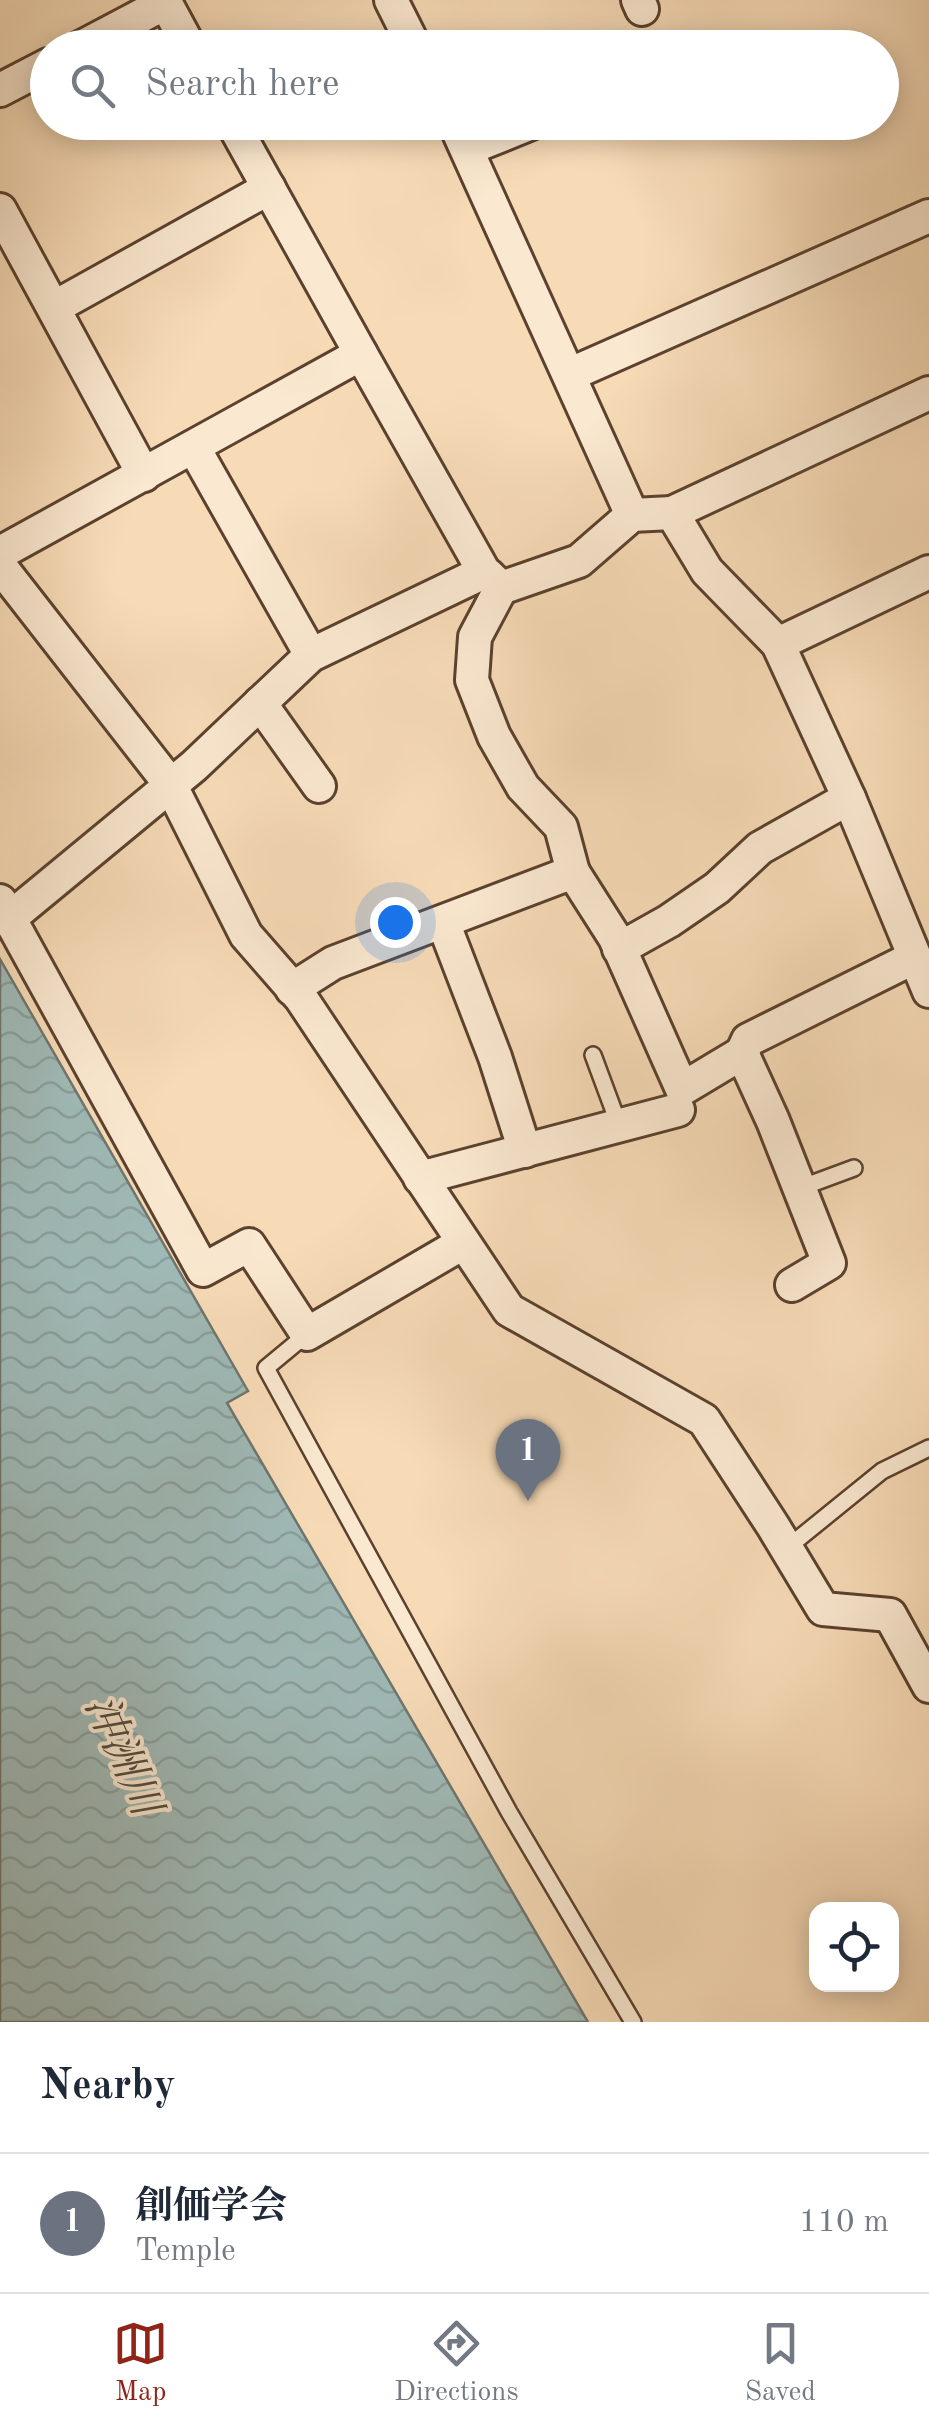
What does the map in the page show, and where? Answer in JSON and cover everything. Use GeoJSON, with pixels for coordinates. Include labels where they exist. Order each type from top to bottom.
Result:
{"type":"FeatureCollection","features":[{"type":"Feature","properties":{"kind":"street"},"geometry":{"type":"LineString","coordinates":[[391,0],[407,30]]}},
{"type":"Feature","properties":{"kind":"street"},"geometry":{"type":"LineString","coordinates":[[112,30],[164,1],[180,30]]}},
{"type":"Feature","properties":{"kind":"street"},"geometry":{"type":"LineString","coordinates":[[0,90],[30,74]]}},
{"type":"Feature","properties":{"kind":"street"},"geometry":{"type":"LineString","coordinates":[[242,140],[493,580],[476,637],[472,680],[494,736],[523,787],[560,828],[573,872],[619,949],[682,1089],[742,1053],[748,1040],[913,958]]}},
{"type":"Feature","properties":{"kind":"street"},"geometry":{"type":"LineString","coordinates":[[462,140],[632,515]]}},
{"type":"Feature","properties":{"kind":"street"},"geometry":{"type":"LineString","coordinates":[[55,307],[269,188]]}},
{"type":"Feature","properties":{"kind":"street"},"geometry":{"type":"LineString","coordinates":[[0,210],[144,474]]}},
{"type":"Feature","properties":{"kind":"street"},"geometry":{"type":"LineString","coordinates":[[571,374],[929,216]]}},
{"type":"Feature","properties":{"kind":"street"},"geometry":{"type":"LineString","coordinates":[[0,552],[361,354]]}},
{"type":"Feature","properties":{"kind":"street"},"geometry":{"type":"LineString","coordinates":[[463,1243],[307,1334],[249,1245],[203,1270],[5,910],[194,766],[311,655],[493,580],[579,560],[632,515],[672,513],[929,393]]}},
{"type":"Feature","properties":{"kind":"street"},"geometry":{"type":"LineString","coordinates":[[194,448],[311,655]]}},
{"type":"Feature","properties":{"kind":"street"},"geometry":{"type":"LineString","coordinates":[[672,513],[707,572],[778,644],[849,798],[929,991]]}},
{"type":"Feature","properties":{"kind":"street"},"geometry":{"type":"LineString","coordinates":[[0,566],[170,784],[246,935],[292,989],[509,1310],[704,1420],[823,1610],[890,1615],[929,1686]]}},
{"type":"Feature","properties":{"kind":"street"},"geometry":{"type":"LineString","coordinates":[[778,644],[929,572]]}},
{"type":"Feature","properties":{"kind":"street"},"geometry":{"type":"LineString","coordinates":[[260,703],[319,786]]}},
{"type":"Feature","properties":{"kind":"street"},"geometry":{"type":"LineString","coordinates":[[619,949],[717,888],[760,848],[849,798]]}},
{"type":"Feature","properties":{"kind":"street"},"geometry":{"type":"LineString","coordinates":[[292,989],[333,963],[573,872]]}},
{"type":"Feature","properties":{"kind":"street"},"geometry":{"type":"LineString","coordinates":[[444,922],[495,1057],[524,1150]]}},
{"type":"Feature","properties":{"kind":"street"},"geometry":{"type":"LineString","coordinates":[[742,1053],[829,1262],[792,1285]]}},
{"type":"Feature","properties":{"kind":"street"},"geometry":{"type":"LineString","coordinates":[[420,1178],[678,1110]]}},
{"type":"Feature","properties":{"kind":"lane"},"geometry":{"type":"LineString","coordinates":[[593,1055],[619,1126]]}},
{"type":"Feature","properties":{"kind":"lane"},"geometry":{"type":"LineString","coordinates":[[800,1188],[854,1168]]}},
{"type":"Feature","properties":{"kind":"lane"},"geometry":{"type":"LineString","coordinates":[[307,1334],[266,1368],[509,1812],[633,2022]]}},
{"type":"Feature","properties":{"kind":"lane"},"geometry":{"type":"LineString","coordinates":[[786,1548],[882,1472],[929,1448]]}},
{"type":"Feature","properties":{"kind":"water","name":"沖洲川"},"geometry":{"type":"Polygon","coordinates":[[[0,959],[248,1391],[227,1403],[588,2022],[0,2022],[0,959]]]}},
{"type":"Feature","properties":{"kind":"place","name":"創価学会"},"geometry":{"type":"Point","coordinates":[528,1501]}}]}
